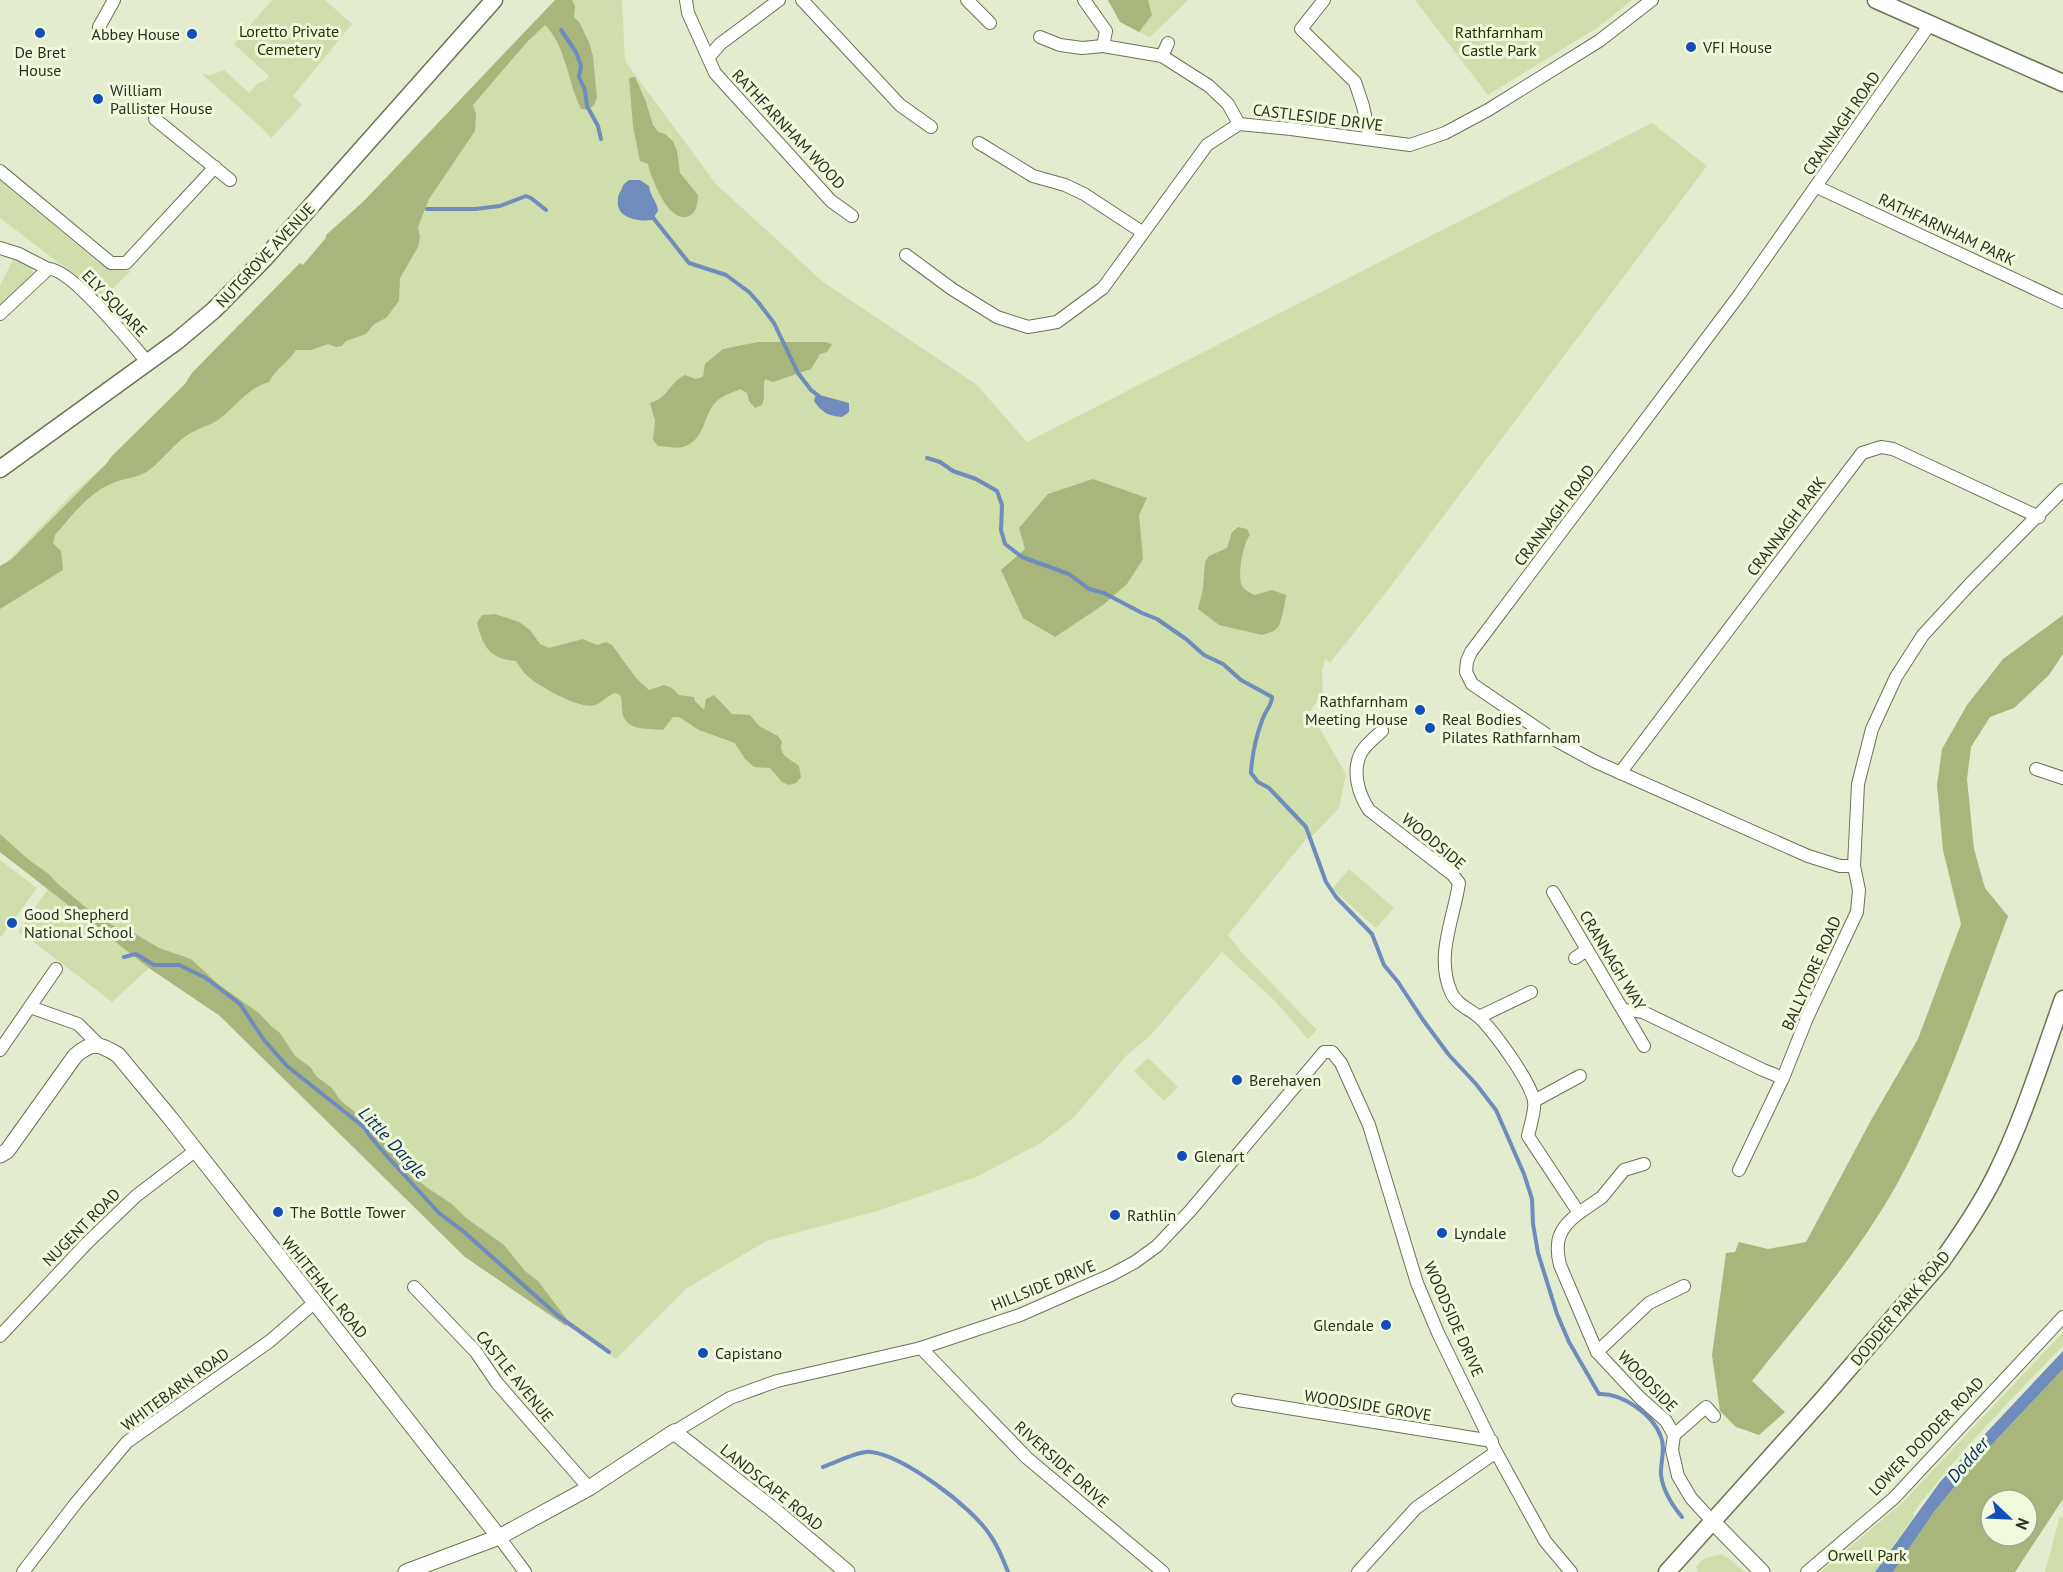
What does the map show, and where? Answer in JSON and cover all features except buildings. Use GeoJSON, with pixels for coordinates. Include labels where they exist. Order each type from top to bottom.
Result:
{"type":"FeatureCollection","features":[{"type":"Feature","properties":{"kind":"main road","name":"NUTGROVE AVENUE"},"geometry":{"type":"LineString","coordinates":[[0,469],[148,363],[214,310],[264,259],[494,0]]}},
{"type":"Feature","properties":{"kind":"main road"},"geometry":{"type":"LineString","coordinates":[[1876,0],[2063,83]]}},
{"type":"Feature","properties":{"kind":"main road","name":"DODDER PARK ROAD"},"geometry":{"type":"LineString","coordinates":[[1667,1572],[1887,1325],[1957,1240],[2005,1154],[2063,999]]}},
{"type":"Feature","properties":{"kind":"street"},"geometry":{"type":"LineString","coordinates":[[99,27],[114,0]]}},
{"type":"Feature","properties":{"kind":"street","name":"RATHFARNHAM WOOD"},"geometry":{"type":"LineString","coordinates":[[686,0],[688,13],[715,73],[831,201],[852,216]]}},
{"type":"Feature","properties":{"kind":"street"},"geometry":{"type":"LineString","coordinates":[[709,57],[720,44],[779,0]]}},
{"type":"Feature","properties":{"kind":"street"},"geometry":{"type":"LineString","coordinates":[[802,0],[900,105],[931,127]]}},
{"type":"Feature","properties":{"kind":"street"},"geometry":{"type":"LineString","coordinates":[[967,0],[990,23]]}},
{"type":"Feature","properties":{"kind":"street"},"geometry":{"type":"LineString","coordinates":[[1084,0],[1106,31],[1103,46]]}},
{"type":"Feature","properties":{"kind":"street"},"geometry":{"type":"LineString","coordinates":[[1323,0],[1301,29],[1355,82],[1370,139]]}},
{"type":"Feature","properties":{"kind":"street","name":"CASTLESIDE DRIVE"},"geometry":{"type":"LineString","coordinates":[[906,255],[952,289],[997,316],[1028,327],[1058,322],[1103,288],[1207,145],[1239,124],[1410,145],[1445,133],[1488,110],[1599,41],[1652,0]]}},
{"type":"Feature","properties":{"kind":"street","name":"CRANNAGH ROAD"},"geometry":{"type":"LineString","coordinates":[[1854,866],[1829,863],[1808,856],[1596,762],[1550,737],[1472,684],[1466,672],[1467,661],[1472,652],[1740,294],[1930,24]]}},
{"type":"Feature","properties":{"kind":"street"},"geometry":{"type":"LineString","coordinates":[[1040,37],[1060,45],[1082,48],[1103,46],[1162,56],[1209,86],[1228,104],[1239,124]]}},
{"type":"Feature","properties":{"kind":"street"},"geometry":{"type":"LineString","coordinates":[[1162,56],[1168,43]]}},
{"type":"Feature","properties":{"kind":"street"},"geometry":{"type":"LineString","coordinates":[[155,118],[230,180]]}},
{"type":"Feature","properties":{"kind":"street"},"geometry":{"type":"LineString","coordinates":[[979,143],[1033,176],[1065,185],[1084,194],[1142,232]]}},
{"type":"Feature","properties":{"kind":"street"},"geometry":{"type":"LineString","coordinates":[[0,171],[111,263],[126,263],[215,167]]}},
{"type":"Feature","properties":{"kind":"street","name":"RATHFARNHAM PARK"},"geometry":{"type":"LineString","coordinates":[[1816,187],[2063,302]]}},
{"type":"Feature","properties":{"kind":"street","name":"ELY SQUARE"},"geometry":{"type":"LineString","coordinates":[[0,248],[19,254],[48,269],[55,268],[62,273],[96,304],[148,363]]}},
{"type":"Feature","properties":{"kind":"street"},"geometry":{"type":"LineString","coordinates":[[0,314],[48,269]]}},
{"type":"Feature","properties":{"kind":"street","name":"CRANNAGH PARK"},"geometry":{"type":"LineString","coordinates":[[1620,773],[1862,453],[1881,447],[1893,449],[2039,517]]}},
{"type":"Feature","properties":{"kind":"street","name":"BALLYTORE ROAD"},"geometry":{"type":"LineString","coordinates":[[1739,1170],[1857,912],[1859,890],[1854,866],[1858,784],[1872,729],[1896,677],[1923,635],[2063,490]]}},
{"type":"Feature","properties":{"kind":"street","name":"WOODSIDE"},"geometry":{"type":"LineString","coordinates":[[1382,731],[1360,754],[1357,770],[1361,798],[1369,810],[1453,875],[1459,883],[1446,941],[1446,972],[1451,993],[1462,1007],[1479,1017],[1520,1071],[1534,1101]]}},
{"type":"Feature","properties":{"kind":"street"},"geometry":{"type":"LineString","coordinates":[[2036,769],[2063,778]]}},
{"type":"Feature","properties":{"kind":"street","name":"CRANNAGH WAY"},"geometry":{"type":"LineString","coordinates":[[1553,892],[1644,1046]]}},
{"type":"Feature","properties":{"kind":"street"},"geometry":{"type":"LineString","coordinates":[[1575,958],[1587,950]]}},
{"type":"Feature","properties":{"kind":"street"},"geometry":{"type":"LineString","coordinates":[[0,1050],[56,969]]}},
{"type":"Feature","properties":{"kind":"street"},"geometry":{"type":"LineString","coordinates":[[1479,1017],[1531,992]]}},
{"type":"Feature","properties":{"kind":"street"},"geometry":{"type":"LineString","coordinates":[[30,1007],[78,1024],[99,1045]]}},
{"type":"Feature","properties":{"kind":"street"},"geometry":{"type":"LineString","coordinates":[[1624,1011],[1643,1012],[1783,1078]]}},
{"type":"Feature","properties":{"kind":"street"},"geometry":{"type":"LineString","coordinates":[[0,1155],[7,1151],[75,1056],[88,1045],[99,1045]]}},
{"type":"Feature","properties":{"kind":"street","name":"WHITEHALL ROAD"},"geometry":{"type":"LineString","coordinates":[[99,1045],[118,1055],[171,1119],[499,1537]]}},
{"type":"Feature","properties":{"kind":"street","name":"HILLSIDE DRIVE"},"geometry":{"type":"LineString","coordinates":[[674,1432],[730,1398],[777,1382],[921,1348],[1020,1315],[1135,1262],[1157,1246],[1190,1211],[1324,1052],[1332,1052],[1341,1063]]}},
{"type":"Feature","properties":{"kind":"street","name":"WOODSIDE DRIVE"},"geometry":{"type":"LineString","coordinates":[[1341,1063],[1369,1125],[1417,1283],[1438,1333],[1494,1447],[1545,1540],[1571,1572]]}},
{"type":"Feature","properties":{"kind":"street"},"geometry":{"type":"LineString","coordinates":[[1579,1213],[1528,1136],[1534,1101],[1580,1076]]}},
{"type":"Feature","properties":{"kind":"street","name":"NUGENT ROAD"},"geometry":{"type":"LineString","coordinates":[[0,1336],[86,1244],[136,1196],[195,1151]]}},
{"type":"Feature","properties":{"kind":"street","name":"WOODSIDE"},"geometry":{"type":"LineString","coordinates":[[1644,1164],[1624,1170],[1602,1197],[1568,1221],[1560,1234],[1557,1250],[1560,1265],[1597,1352],[1639,1397],[1666,1421],[1674,1436],[1672,1450],[1678,1476],[1691,1498],[1713,1522]]}},
{"type":"Feature","properties":{"kind":"street","name":"WOODSIDE"},"geometry":{"type":"LineString","coordinates":[[1597,1352],[1649,1303],[1684,1286]]}},
{"type":"Feature","properties":{"kind":"street","name":"CASTLE AVENUE"},"geometry":{"type":"LineString","coordinates":[[414,1287],[476,1352],[497,1383],[589,1488]]}},
{"type":"Feature","properties":{"kind":"street","name":"WHITEBARN ROAD"},"geometry":{"type":"LineString","coordinates":[[23,1572],[127,1442],[270,1341],[314,1303]]}},
{"type":"Feature","properties":{"kind":"street","name":"LOWER DODDER ROAD"},"geometry":{"type":"LineString","coordinates":[[1807,1572],[1894,1498],[2063,1317]]}},
{"type":"Feature","properties":{"kind":"street","name":"RIVERSIDE DRIVE"},"geometry":{"type":"LineString","coordinates":[[921,1348],[1027,1458],[1162,1572]]}},
{"type":"Feature","properties":{"kind":"street","name":"WOODSIDE GROVE"},"geometry":{"type":"LineString","coordinates":[[1238,1400],[1494,1447]]}},
{"type":"Feature","properties":{"kind":"street","name":"WOODSIDE"},"geometry":{"type":"LineString","coordinates":[[1674,1436],[1706,1407],[1714,1416]]}},
{"type":"Feature","properties":{"kind":"street"},"geometry":{"type":"LineString","coordinates":[[406,1572],[499,1537],[589,1488],[674,1432]]}},
{"type":"Feature","properties":{"kind":"street","name":"LANDSCAPE ROAD"},"geometry":{"type":"LineString","coordinates":[[674,1432],[775,1511],[847,1572]]}},
{"type":"Feature","properties":{"kind":"street"},"geometry":{"type":"LineString","coordinates":[[1358,1572],[1416,1508],[1494,1447]]}},
{"type":"Feature","properties":{"kind":"street"},"geometry":{"type":"LineString","coordinates":[[1713,1522],[1762,1572]]}},
{"type":"Feature","properties":{"kind":"street"},"geometry":{"type":"LineString","coordinates":[[499,1537],[525,1572]]}},
{"type":"Feature","properties":{"kind":"green space","name":"Loretto Private Cemetery"},"geometry":{"type":"Polygon","coordinates":[[[272,0],[325,0],[352,24],[293,96],[302,105],[271,138],[202,74],[211,75],[224,70],[249,93],[258,83],[265,81],[269,76],[234,44],[272,0]]]}},
{"type":"Feature","properties":{"kind":"green space"},"geometry":{"type":"Polygon","coordinates":[[[555,0],[622,0],[625,61],[716,184],[822,281],[977,385],[1027,442],[1652,123],[1707,166],[1384,595],[1330,663],[1325,659],[1322,671],[1323,692],[1310,712],[1346,774],[1339,808],[1310,838],[1306,839],[1228,935],[1243,954],[1317,1030],[1308,1039],[1275,1001],[1222,952],[1150,1036],[1127,1055],[1074,1117],[1041,1143],[976,1177],[877,1211],[766,1241],[687,1288],[616,1359],[465,1257],[220,1016],[149,968],[112,1002],[18,932],[48,889],[0,850],[0,569],[72,494],[106,464],[185,384],[192,373],[300,263],[303,265],[326,238],[326,235],[364,201],[555,0]]]}},
{"type":"Feature","properties":{"kind":"green space"},"geometry":{"type":"Polygon","coordinates":[[[555,0],[572,0],[575,6],[574,17],[589,42],[593,56],[597,98],[594,105],[588,110],[581,109],[558,43],[545,25],[527,42],[473,105],[476,114],[475,131],[429,199],[418,227],[420,237],[418,247],[400,278],[399,301],[386,318],[374,324],[366,334],[346,341],[342,346],[336,347],[328,344],[311,350],[296,350],[269,382],[248,393],[218,420],[183,438],[148,471],[113,483],[96,492],[55,535],[53,543],[61,551],[63,570],[0,609],[0,566],[12,559],[185,384],[192,373],[300,263],[303,265],[326,238],[326,235],[364,201],[555,0]]]}},
{"type":"Feature","properties":{"kind":"green space"},"geometry":{"type":"Polygon","coordinates":[[[1108,0],[1188,0],[1150,37],[1120,22],[1108,0]]]}},
{"type":"Feature","properties":{"kind":"green space"},"geometry":{"type":"Polygon","coordinates":[[[1108,0],[1148,0],[1152,15],[1139,32],[1120,22],[1108,0]]]}},
{"type":"Feature","properties":{"kind":"green space","name":"Rathfarnham Castle Park"},"geometry":{"type":"Polygon","coordinates":[[[1415,0],[1632,0],[1600,26],[1488,95],[1415,0]]]}},
{"type":"Feature","properties":{"kind":"green space"},"geometry":{"type":"Polygon","coordinates":[[[635,77],[653,125],[658,132],[665,134],[673,141],[680,173],[698,195],[696,207],[689,216],[682,217],[675,214],[668,207],[657,189],[648,164],[640,161],[633,126],[629,78],[635,77]]]}},
{"type":"Feature","properties":{"kind":"green space"},"geometry":{"type":"Polygon","coordinates":[[[0,180],[96,261],[108,268],[131,271],[104,297],[0,218],[0,180]]]}},
{"type":"Feature","properties":{"kind":"green space"},"geometry":{"type":"Polygon","coordinates":[[[18,259],[31,267],[34,274],[0,308],[0,285],[13,260],[18,259]]]}},
{"type":"Feature","properties":{"kind":"green space"},"geometry":{"type":"Polygon","coordinates":[[[758,342],[825,342],[832,344],[827,352],[820,354],[811,369],[773,382],[765,379],[762,405],[755,408],[749,401],[747,393],[740,389],[720,398],[709,412],[700,433],[690,444],[679,448],[658,446],[653,440],[655,421],[650,403],[662,397],[679,378],[685,375],[695,379],[703,377],[705,364],[723,349],[758,342]]]}},
{"type":"Feature","properties":{"kind":"green space"},"geometry":{"type":"Polygon","coordinates":[[[1093,479],[1147,498],[1139,515],[1143,559],[1127,584],[1103,605],[1055,637],[1023,618],[1001,570],[1025,549],[1019,528],[1048,494],[1093,479]]]}},
{"type":"Feature","properties":{"kind":"green space"},"geometry":{"type":"Polygon","coordinates":[[[1238,527],[1247,529],[1250,535],[1245,545],[1240,575],[1243,588],[1254,595],[1272,590],[1286,595],[1279,626],[1274,631],[1262,635],[1219,625],[1198,609],[1203,589],[1205,562],[1209,556],[1227,548],[1232,532],[1238,527]]]}},
{"type":"Feature","properties":{"kind":"green space"},"geometry":{"type":"Polygon","coordinates":[[[495,614],[519,622],[530,630],[540,644],[549,648],[583,639],[597,645],[606,642],[612,645],[636,678],[649,690],[664,685],[672,688],[679,695],[694,697],[704,710],[706,699],[714,695],[732,714],[750,715],[759,726],[778,736],[782,742],[781,750],[799,766],[801,777],[796,783],[789,785],[782,782],[770,768],[754,767],[745,759],[735,743],[699,730],[679,717],[673,717],[663,730],[643,729],[631,725],[623,716],[620,695],[615,693],[598,704],[589,706],[553,692],[529,677],[516,661],[500,658],[485,645],[477,623],[482,615],[495,614]]]}},
{"type":"Feature","properties":{"kind":"green space"},"geometry":{"type":"Polygon","coordinates":[[[2063,615],[2063,654],[2049,675],[2014,708],[1990,717],[1971,747],[1967,779],[1974,849],[1985,888],[2008,916],[1944,1086],[1914,1152],[1865,1236],[1829,1286],[1752,1381],[1785,1412],[1759,1435],[1736,1427],[1720,1411],[1712,1355],[1726,1253],[1735,1252],[1739,1242],[1768,1249],[1806,1242],[1870,1122],[1918,1039],[1961,924],[1943,850],[1937,785],[1942,749],[1967,705],[2003,659],[2063,615]]]}},
{"type":"Feature","properties":{"kind":"green space"},"geometry":{"type":"Polygon","coordinates":[[[0,834],[84,906],[117,928],[132,932],[159,948],[191,959],[218,984],[259,1013],[280,1033],[295,1056],[332,1088],[340,1100],[371,1125],[387,1146],[397,1152],[413,1175],[504,1245],[525,1271],[538,1281],[569,1322],[566,1326],[465,1257],[220,1016],[149,968],[0,852],[0,834]]]}},
{"type":"Feature","properties":{"kind":"green space"},"geometry":{"type":"Polygon","coordinates":[[[0,860],[37,888],[1,937],[0,937],[0,860]]]}},
{"type":"Feature","properties":{"kind":"green space"},"geometry":{"type":"Polygon","coordinates":[[[1349,869],[1394,908],[1376,928],[1332,889],[1349,869]]]}},
{"type":"Feature","properties":{"kind":"green space"},"geometry":{"type":"Polygon","coordinates":[[[1148,1058],[1178,1087],[1164,1101],[1134,1071],[1148,1058]]]}},
{"type":"Feature","properties":{"kind":"green space","name":"Orwell Park"},"geometry":{"type":"Polygon","coordinates":[[[2063,1332],[2063,1346],[1948,1469],[1913,1513],[1914,1516],[1875,1572],[1821,1572],[1903,1502],[2063,1332]]]}},
{"type":"Feature","properties":{"kind":"green space"},"geometry":{"type":"Polygon","coordinates":[[[2063,1369],[2063,1499],[2039,1536],[2039,1488],[1979,1488],[1979,1548],[2031,1548],[2015,1572],[1893,1572],[1934,1512],[1969,1469],[2063,1369]]]}},
{"type":"Feature","properties":{"kind":"green space"},"geometry":{"type":"Polygon","coordinates":[[[2060,1516],[2063,1517],[2063,1572],[2045,1572],[2060,1516]]]}},
{"type":"Feature","properties":{"kind":"green space"},"geometry":{"type":"Polygon","coordinates":[[[1721,1554],[1744,1572],[1698,1572],[1696,1567],[1703,1559],[1721,1554]]]}},
{"type":"Feature","properties":{"kind":"water"},"geometry":{"type":"Polygon","coordinates":[[[629,180],[640,180],[649,186],[658,211],[652,220],[634,219],[620,211],[619,195],[623,185],[629,180]]]}},
{"type":"Feature","properties":{"kind":"water"},"geometry":{"type":"Polygon","coordinates":[[[816,394],[849,403],[849,412],[842,417],[826,413],[814,401],[816,394]]]}},
{"type":"Feature","properties":{"kind":"water","name":"Dodder"},"geometry":{"type":"Polygon","coordinates":[[[2063,1351],[2063,1369],[1969,1469],[1934,1512],[1893,1572],[1875,1572],[1940,1482],[2063,1351]]]}},
{"type":"Feature","properties":{"kind":"waterway"},"geometry":{"type":"LineString","coordinates":[[561,30],[576,52],[581,66],[579,77],[585,90],[587,106],[598,126],[601,139]]}},
{"type":"Feature","properties":{"kind":"waterway"},"geometry":{"type":"LineString","coordinates":[[427,209],[475,209],[500,206],[526,196],[546,210]]}},
{"type":"Feature","properties":{"kind":"waterway"},"geometry":{"type":"LineString","coordinates":[[651,215],[689,263],[726,275],[749,292],[774,323],[798,373],[811,390],[819,396]]}},
{"type":"Feature","properties":{"kind":"waterway"},"geometry":{"type":"LineString","coordinates":[[927,458],[940,462],[953,471],[976,479],[997,491],[1002,505],[1001,530],[1005,544],[1022,557],[1069,574],[1089,589],[1104,593],[1157,619],[1204,655],[1223,664],[1241,680],[1272,697],[1256,738],[1251,773],[1258,782],[1269,788],[1306,827],[1326,882],[1336,897],[1372,934],[1384,965],[1449,1055],[1496,1110],[1524,1174],[1532,1199],[1538,1253],[1557,1314],[1569,1342],[1599,1394],[1617,1397],[1636,1406],[1657,1429],[1663,1446],[1662,1481],[1668,1498],[1682,1517]]}},
{"type":"Feature","properties":{"kind":"waterway","name":"Little Dargle"},"geometry":{"type":"LineString","coordinates":[[124,957],[136,954],[154,965],[179,965],[206,978],[240,1004],[264,1040],[287,1066],[365,1128],[439,1213],[463,1231],[557,1315],[609,1352]]}},
{"type":"Feature","properties":{"kind":"waterway","name":"Little Dargle"},"geometry":{"type":"LineString","coordinates":[[823,1467],[867,1452],[901,1463],[936,1484],[981,1524],[990,1535],[1008,1572]]}},
{"type":"Feature","properties":{"kind":"place","name":"De Bret House"},"geometry":{"type":"Point","coordinates":[40,33]}},
{"type":"Feature","properties":{"kind":"place","name":"Abbey House"},"geometry":{"type":"Point","coordinates":[192,34]}},
{"type":"Feature","properties":{"kind":"place","name":"VFI House"},"geometry":{"type":"Point","coordinates":[1691,47]}},
{"type":"Feature","properties":{"kind":"place","name":"William Pallister House"},"geometry":{"type":"Point","coordinates":[98,99]}},
{"type":"Feature","properties":{"kind":"place","name":"Rathfarnham Meeting House"},"geometry":{"type":"Point","coordinates":[1420,710]}},
{"type":"Feature","properties":{"kind":"place","name":"Real Bodies Pilates Rathfarnham"},"geometry":{"type":"Point","coordinates":[1430,728]}},
{"type":"Feature","properties":{"kind":"place","name":"Good Shepherd National School"},"geometry":{"type":"Point","coordinates":[12,923]}},
{"type":"Feature","properties":{"kind":"place","name":"Berehaven"},"geometry":{"type":"Point","coordinates":[1237,1080]}},
{"type":"Feature","properties":{"kind":"place","name":"Glenart"},"geometry":{"type":"Point","coordinates":[1182,1156]}},
{"type":"Feature","properties":{"kind":"place","name":"The Bottle Tower"},"geometry":{"type":"Point","coordinates":[278,1212]}},
{"type":"Feature","properties":{"kind":"place","name":"Rathlin"},"geometry":{"type":"Point","coordinates":[1115,1215]}},
{"type":"Feature","properties":{"kind":"place","name":"Lyndale"},"geometry":{"type":"Point","coordinates":[1442,1233]}},
{"type":"Feature","properties":{"kind":"place","name":"Glendale"},"geometry":{"type":"Point","coordinates":[1386,1325]}},
{"type":"Feature","properties":{"kind":"place","name":"Capistano"},"geometry":{"type":"Point","coordinates":[703,1353]}}]}
